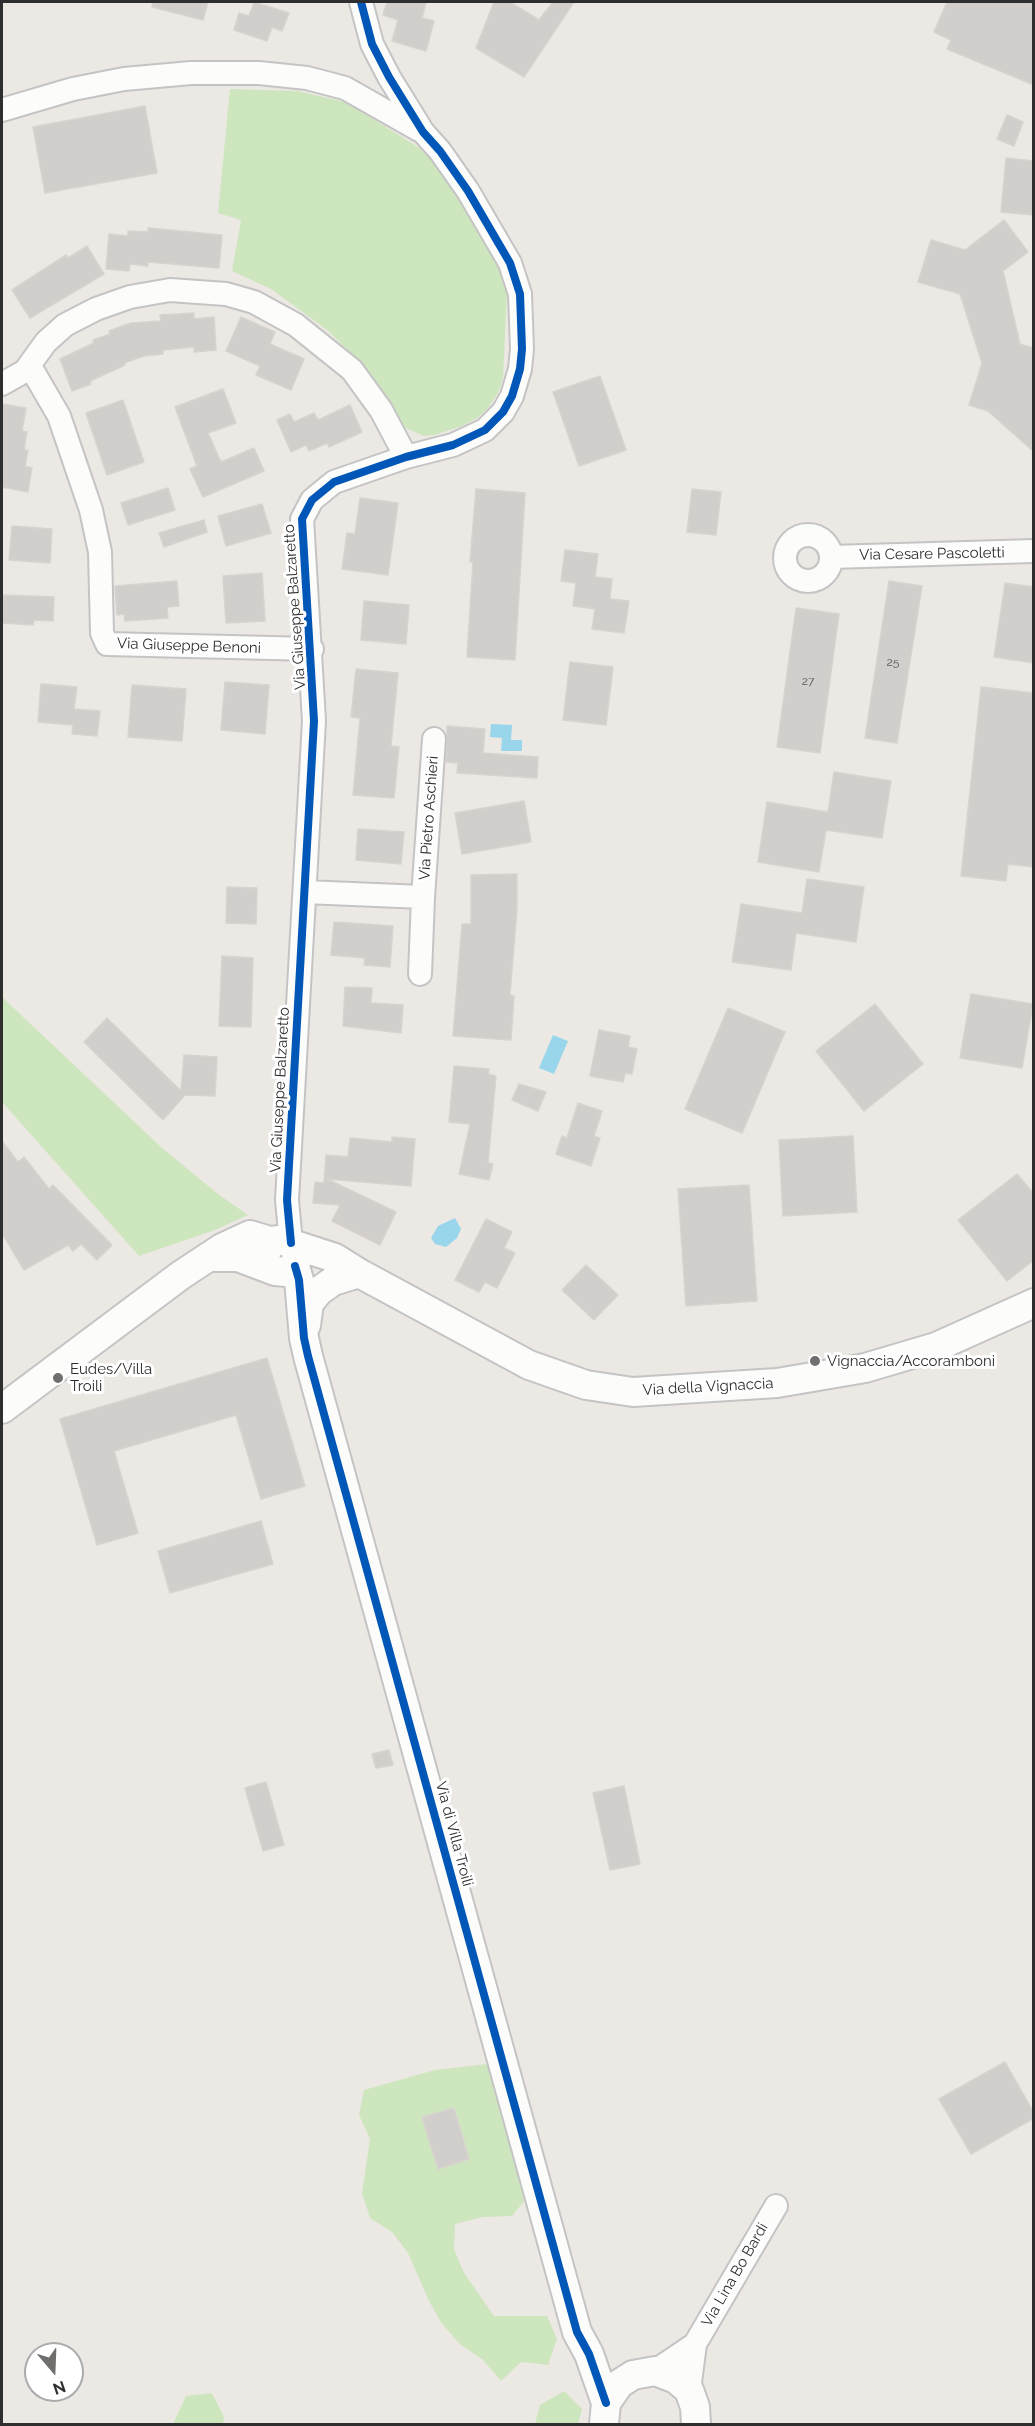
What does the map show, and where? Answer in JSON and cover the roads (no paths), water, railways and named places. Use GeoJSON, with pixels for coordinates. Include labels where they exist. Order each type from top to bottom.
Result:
{"type":"FeatureCollection","features":[{"type":"Feature","properties":{"kind":"street","name":"Via Giuseppe Balzaretto"},"geometry":{"type":"LineString","coordinates":[[284,1255],[314,741],[312,649],[301,535],[302,519],[307,507],[318,493],[334,482],[406,457],[453,445],[478,435],[492,425],[508,405],[516,388],[522,349],[520,294],[510,263],[453,167],[423,132],[377,56],[361,2]]}},
{"type":"Feature","properties":{"kind":"street"},"geometry":{"type":"LineString","coordinates":[[2,110],[73,89],[124,79],[180,74],[259,73],[307,78],[345,88],[423,132]]}},
{"type":"Feature","properties":{"kind":"street"},"geometry":{"type":"LineString","coordinates":[[2,384],[14,379],[30,366],[55,333],[78,317],[104,305],[130,297],[170,290],[226,294],[254,302],[296,325],[352,370],[381,410],[406,457]]}},
{"type":"Feature","properties":{"kind":"street","name":"Via Giuseppe Benoni"},"geometry":{"type":"LineString","coordinates":[[30,366],[59,416],[91,510],[100,552],[102,633],[107,644],[312,649]]}},
{"type":"Feature","properties":{"kind":"street","name":"Via Cesare Pascoletti"},"geometry":{"type":"LineString","coordinates":[[831,557],[1034,551]]}},
{"type":"Feature","properties":{"kind":"street","name":"Via Pietro Aschieri"},"geometry":{"type":"LineString","coordinates":[[420,974],[423,897],[435,739]]}},
{"type":"Feature","properties":{"kind":"street","name":"Via Pietro Aschieri"},"geometry":{"type":"LineString","coordinates":[[305,892],[423,897]]}},
{"type":"Feature","properties":{"kind":"street","name":"Via della Vignaccia"},"geometry":{"type":"LineString","coordinates":[[2,1409],[208,1257],[284,1255],[359,1274],[504,1353],[544,1371],[586,1385],[633,1392],[680,1391],[777,1383],[866,1368],[936,1347],[1034,1303]]}},
{"type":"Feature","properties":{"kind":"street","name":"Via di Villa Troili"},"geometry":{"type":"LineString","coordinates":[[284,1255],[304,1338],[574,2321],[581,2342],[589,2354],[605,2414]]}},
{"type":"Feature","properties":{"kind":"street"},"geometry":{"type":"LineString","coordinates":[[304,1338],[307,1308],[313,1297],[333,1281],[359,1274]]}},
{"type":"Feature","properties":{"kind":"street","name":"Via Lina Bo Bardi"},"geometry":{"type":"LineString","coordinates":[[689,2390],[695,2344],[776,2206]]}},
{"type":"Feature","properties":{"kind":"street","name":"Via Lina Bo Bardi"},"geometry":{"type":"LineString","coordinates":[[644,2373],[695,2344]]}},
{"type":"Feature","properties":{"kind":"street"},"geometry":{"type":"LineString","coordinates":[[589,2354],[644,2373],[676,2379],[689,2390],[695,2407],[696,2424]]}},
{"type":"Feature","properties":{"kind":"street","name":"Via di Villa Troili"},"geometry":{"type":"LineString","coordinates":[[605,2414],[619,2384],[644,2373]]}},
{"type":"Feature","properties":{"kind":"water"},"geometry":{"type":"Polygon","coordinates":[[[491,724],[512,725],[511,740],[522,740],[522,751],[501,751],[502,738],[490,737],[491,724]]]}},
{"type":"Feature","properties":{"kind":"water"},"geometry":{"type":"Polygon","coordinates":[[[553,1035],[568,1041],[554,1074],[539,1068],[553,1035]]]}},
{"type":"Feature","properties":{"kind":"water"},"geometry":{"type":"Polygon","coordinates":[[[455,1218],[461,1229],[457,1238],[446,1247],[435,1244],[431,1238],[438,1226],[455,1218]]]}},
{"type":"Feature","properties":{"kind":"place","name":"Vignaccia/Accoramboni"},"geometry":{"type":"Point","coordinates":[815,1361]}},
{"type":"Feature","properties":{"kind":"place","name":"Eudes/Villa Troili"},"geometry":{"type":"Point","coordinates":[58,1378]}}]}
